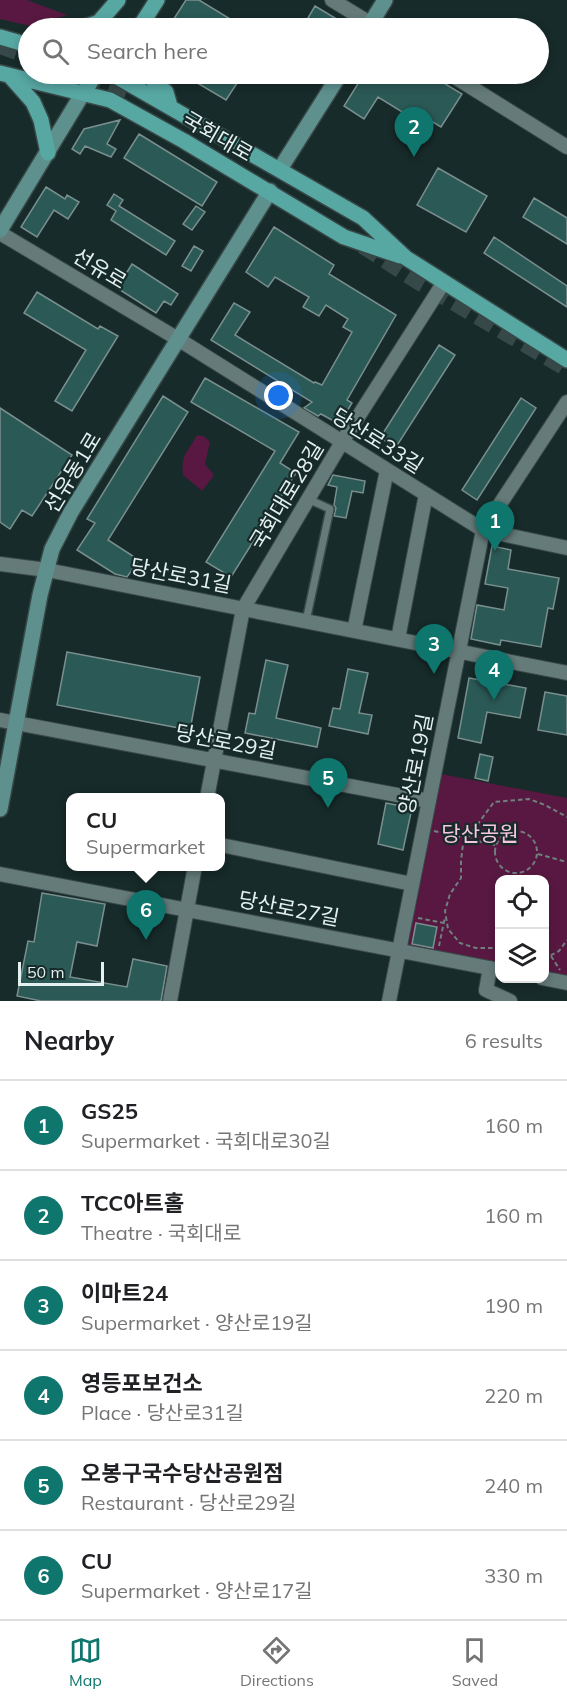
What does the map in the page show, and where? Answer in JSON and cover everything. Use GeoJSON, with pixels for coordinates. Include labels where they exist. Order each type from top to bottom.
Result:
{"type":"FeatureCollection","features":[{"type":"Feature","properties":{"kind":"main road"},"geometry":{"type":"LineString","coordinates":[[102,18],[118,0]]}},
{"type":"Feature","properties":{"kind":"main road"},"geometry":{"type":"LineString","coordinates":[[115,18],[127,0]]}},
{"type":"Feature","properties":{"kind":"main road"},"geometry":{"type":"LineString","coordinates":[[147,18],[157,0]]}},
{"type":"Feature","properties":{"kind":"main road"},"geometry":{"type":"LineString","coordinates":[[0,35],[18,35]]}},
{"type":"Feature","properties":{"kind":"main road"},"geometry":{"type":"LineString","coordinates":[[0,35],[18,41]]}},
{"type":"Feature","properties":{"kind":"main road"},"geometry":{"type":"LineString","coordinates":[[3,73],[33,102],[41,120],[48,153]]}},
{"type":"Feature","properties":{"kind":"main road","name":"국회대로"},"geometry":{"type":"LineString","coordinates":[[3,73],[18,77]]}},
{"type":"Feature","properties":{"kind":"main road","name":"국회대로"},"geometry":{"type":"LineString","coordinates":[[47,84],[110,100],[139,114],[344,237],[406,258]]}},
{"type":"Feature","properties":{"kind":"main road","name":"선유로"},"geometry":{"type":"LineString","coordinates":[[83,93],[89,84]]}},
{"type":"Feature","properties":{"kind":"main road","name":"국회대로"},"geometry":{"type":"LineString","coordinates":[[131,84],[363,218],[406,258],[567,360]]}},
{"type":"Feature","properties":{"kind":"main road"},"geometry":{"type":"LineString","coordinates":[[157,84],[166,92],[170,106]]}},
{"type":"Feature","properties":{"kind":"main road"},"geometry":{"type":"LineString","coordinates":[[139,114],[134,108],[135,99],[143,94],[150,94]]}},
{"type":"Feature","properties":{"kind":"street"},"geometry":{"type":"LineString","coordinates":[[332,0],[359,18]]}},
{"type":"Feature","properties":{"kind":"street"},"geometry":{"type":"LineString","coordinates":[[376,18],[385,0]]}},
{"type":"Feature","properties":{"kind":"street"},"geometry":{"type":"LineString","coordinates":[[280,170],[334,84]]}},
{"type":"Feature","properties":{"kind":"street"},"geometry":{"type":"LineString","coordinates":[[466,84],[567,147]]}},
{"type":"Feature","properties":{"kind":"street","name":"선유로"},"geometry":{"type":"LineString","coordinates":[[83,93],[0,232],[178,339]]}},
{"type":"Feature","properties":{"kind":"street","name":"선유동1로"},"geometry":{"type":"LineString","coordinates":[[0,809],[52,549],[71,512],[270,191]]}},
{"type":"Feature","properties":{"kind":"street","name":"국회대로28길"},"geometry":{"type":"LineString","coordinates":[[208,793],[243,609],[342,442],[444,282]]}},
{"type":"Feature","properties":{"kind":"street","name":"당산로33길"},"geometry":{"type":"LineString","coordinates":[[178,339],[483,530],[567,548]]}},
{"type":"Feature","properties":{"kind":"street"},"geometry":{"type":"LineString","coordinates":[[483,530],[567,402]]}},
{"type":"Feature","properties":{"kind":"street"},"geometry":{"type":"LineString","coordinates":[[354,631],[387,470]]}},
{"type":"Feature","properties":{"kind":"street"},"geometry":{"type":"LineString","coordinates":[[398,639],[426,494]]}},
{"type":"Feature","properties":{"kind":"street","name":"양산로19길"},"geometry":{"type":"LineString","coordinates":[[389,1001],[483,530]]}},
{"type":"Feature","properties":{"kind":"street"},"geometry":{"type":"LineString","coordinates":[[0,564],[47,570]]}},
{"type":"Feature","properties":{"kind":"street","name":"당산로31길"},"geometry":{"type":"LineString","coordinates":[[47,570],[567,673]]}},
{"type":"Feature","properties":{"kind":"street"},"geometry":{"type":"LineString","coordinates":[[0,720],[16,723]]}},
{"type":"Feature","properties":{"kind":"street","name":"당산로29길"},"geometry":{"type":"LineString","coordinates":[[16,723],[429,801]]}},
{"type":"Feature","properties":{"kind":"street"},"geometry":{"type":"LineString","coordinates":[[225,845],[412,884]]}},
{"type":"Feature","properties":{"kind":"street"},"geometry":{"type":"LineString","coordinates":[[170,1001],[194,871]]}},
{"type":"Feature","properties":{"kind":"street","name":"당산로27길"},"geometry":{"type":"LineString","coordinates":[[0,874],[494,969]]}},
{"type":"Feature","properties":{"kind":"street"},"geometry":{"type":"LineString","coordinates":[[494,969],[486,990],[510,1001]]}},
{"type":"Feature","properties":{"kind":"street"},"geometry":{"type":"LineString","coordinates":[[549,979],[567,983]]}},
{"type":"Feature","properties":{"kind":"lane"},"geometry":{"type":"LineString","coordinates":[[306,621],[330,508],[308,499]]}},
{"type":"Feature","properties":{"kind":"path"},"geometry":{"type":"LineString","coordinates":[[436,958],[450,894],[461,878],[463,844],[494,802],[529,799],[567,817]]}},
{"type":"Feature","properties":{"kind":"path"},"geometry":{"type":"LineString","coordinates":[[423,829],[495,845]]}},
{"type":"Feature","properties":{"kind":"path"},"geometry":{"type":"LineString","coordinates":[[520,831],[531,837],[537,854],[536,860],[528,870],[517,874],[505,871],[497,863],[494,851],[502,835],[520,831]]}},
{"type":"Feature","properties":{"kind":"path"},"geometry":{"type":"LineString","coordinates":[[537,854],[567,862]]}},
{"type":"Feature","properties":{"kind":"path"},"geometry":{"type":"LineString","coordinates":[[446,914],[448,928],[460,942],[476,948],[495,948]]}},
{"type":"Feature","properties":{"kind":"path"},"geometry":{"type":"LineString","coordinates":[[406,915],[444,923]]}},
{"type":"Feature","properties":{"kind":"path"},"geometry":{"type":"LineString","coordinates":[[549,956],[559,951],[567,940]]}},
{"type":"Feature","properties":{"kind":"green space"},"geometry":{"type":"Polygon","coordinates":[[[0,0],[27,0],[67,15],[57,18],[18,18],[18,23],[0,19],[0,0]]]}},
{"type":"Feature","properties":{"kind":"green space"},"geometry":{"type":"Polygon","coordinates":[[[197,435],[205,437],[210,442],[205,464],[214,475],[202,491],[183,475],[184,458],[197,435]]]}},
{"type":"Feature","properties":{"kind":"green space","name":"당산공원"},"geometry":{"type":"Polygon","coordinates":[[[441,774],[567,798],[567,977],[549,973],[549,875],[495,875],[495,963],[407,946],[441,774]]]}},
{"type":"Feature","properties":{"kind":"building"},"geometry":{"type":"Polygon","coordinates":[[[186,0],[199,0],[229,18],[174,18],[186,0]]]}},
{"type":"Feature","properties":{"kind":"building"},"geometry":{"type":"Polygon","coordinates":[[[315,6],[335,18],[308,18],[315,6]]]}},
{"type":"Feature","properties":{"kind":"building"},"geometry":{"type":"Polygon","coordinates":[[[199,84],[236,84],[226,100],[199,84]]]}},
{"type":"Feature","properties":{"kind":"building"},"geometry":{"type":"Polygon","coordinates":[[[358,84],[446,84],[462,94],[441,127],[416,112],[412,118],[378,97],[364,119],[344,106],[358,84]]]}},
{"type":"Feature","properties":{"kind":"building"},"geometry":{"type":"Polygon","coordinates":[[[120,120],[107,144],[116,149],[111,157],[85,146],[80,154],[72,149],[84,129],[120,120]]]}},
{"type":"Feature","properties":{"kind":"building"},"geometry":{"type":"Polygon","coordinates":[[[139,134],[217,182],[202,206],[124,158],[139,134]]]}},
{"type":"Feature","properties":{"kind":"building"},"geometry":{"type":"Polygon","coordinates":[[[438,168],[487,196],[466,232],[417,205],[438,168]]]}},
{"type":"Feature","properties":{"kind":"building"},"geometry":{"type":"Polygon","coordinates":[[[46,187],[65,199],[67,195],[79,202],[68,219],[54,210],[37,237],[21,227],[46,187]]]}},
{"type":"Feature","properties":{"kind":"building"},"geometry":{"type":"Polygon","coordinates":[[[114,194],[123,200],[119,206],[175,241],[166,255],[111,220],[116,211],[107,205],[114,194]]]}},
{"type":"Feature","properties":{"kind":"building"},"geometry":{"type":"Polygon","coordinates":[[[534,198],[567,218],[567,244],[523,217],[534,198]]]}},
{"type":"Feature","properties":{"kind":"building"},"geometry":{"type":"Polygon","coordinates":[[[196,206],[205,212],[192,230],[183,224],[196,206]]]}},
{"type":"Feature","properties":{"kind":"building"},"geometry":{"type":"Polygon","coordinates":[[[274,227],[334,265],[329,274],[396,315],[347,400],[352,403],[339,424],[304,408],[312,402],[211,340],[234,303],[250,312],[235,335],[314,383],[322,385],[352,332],[343,327],[348,319],[326,305],[319,316],[303,307],[309,297],[275,277],[268,287],[246,272],[274,227]]]}},
{"type":"Feature","properties":{"kind":"building"},"geometry":{"type":"Polygon","coordinates":[[[494,237],[567,286],[567,307],[484,253],[494,237]]]}},
{"type":"Feature","properties":{"kind":"building"},"geometry":{"type":"Polygon","coordinates":[[[194,246],[203,251],[191,271],[182,266],[194,246]]]}},
{"type":"Feature","properties":{"kind":"building"},"geometry":{"type":"Polygon","coordinates":[[[132,264],[178,294],[171,305],[164,301],[156,313],[117,288],[132,264]]]}},
{"type":"Feature","properties":{"kind":"building"},"geometry":{"type":"Polygon","coordinates":[[[37,292],[98,329],[100,326],[118,336],[72,411],[55,401],[86,350],[24,313],[37,292]]]}},
{"type":"Feature","properties":{"kind":"building"},"geometry":{"type":"Polygon","coordinates":[[[439,345],[455,355],[396,447],[380,438],[439,345]]]}},
{"type":"Feature","properties":{"kind":"building"},"geometry":{"type":"Polygon","coordinates":[[[205,378],[299,432],[280,463],[296,473],[231,577],[206,562],[275,451],[191,402],[205,378]]]}},
{"type":"Feature","properties":{"kind":"building"},"geometry":{"type":"Polygon","coordinates":[[[163,396],[188,412],[108,540],[139,560],[127,577],[115,574],[77,550],[95,523],[87,519],[163,396]]]}},
{"type":"Feature","properties":{"kind":"building"},"geometry":{"type":"Polygon","coordinates":[[[521,398],[536,408],[477,500],[462,490],[521,398]]]}},
{"type":"Feature","properties":{"kind":"building"},"geometry":{"type":"Polygon","coordinates":[[[0,408],[72,455],[32,516],[22,510],[10,529],[0,522],[0,408]]]}},
{"type":"Feature","properties":{"kind":"building"},"geometry":{"type":"Polygon","coordinates":[[[333,475],[365,481],[363,493],[352,491],[346,518],[334,516],[337,487],[328,485],[333,475]]]}},
{"type":"Feature","properties":{"kind":"building"},"geometry":{"type":"Polygon","coordinates":[[[492,546],[511,550],[508,569],[559,578],[553,609],[548,608],[541,647],[501,640],[500,645],[471,639],[477,605],[504,610],[508,588],[485,584],[492,546]]]}},
{"type":"Feature","properties":{"kind":"building"},"geometry":{"type":"Polygon","coordinates":[[[67,652],[200,677],[190,730],[57,705],[67,652]]]}},
{"type":"Feature","properties":{"kind":"building"},"geometry":{"type":"Polygon","coordinates":[[[266,660],[288,665],[276,718],[321,728],[317,747],[245,733],[249,713],[255,714],[266,660]]]}},
{"type":"Feature","properties":{"kind":"building"},"geometry":{"type":"Polygon","coordinates":[[[348,669],[368,673],[359,713],[372,715],[368,734],[329,726],[333,708],[340,709],[348,669]]]}},
{"type":"Feature","properties":{"kind":"building"},"geometry":{"type":"Polygon","coordinates":[[[469,678],[526,688],[520,718],[487,712],[481,743],[458,738],[469,678]]]}},
{"type":"Feature","properties":{"kind":"building"},"geometry":{"type":"Polygon","coordinates":[[[545,692],[567,696],[567,735],[538,730],[545,692]]]}},
{"type":"Feature","properties":{"kind":"building"},"geometry":{"type":"Polygon","coordinates":[[[480,754],[493,757],[488,781],[475,778],[480,754]]]}},
{"type":"Feature","properties":{"kind":"building"},"geometry":{"type":"Polygon","coordinates":[[[386,803],[412,808],[403,850],[378,844],[386,803]]]}},
{"type":"Feature","properties":{"kind":"building"},"geometry":{"type":"Polygon","coordinates":[[[42,893],[105,904],[97,946],[77,942],[70,977],[127,987],[133,959],[167,966],[161,1001],[41,1001],[17,996],[28,941],[34,942],[42,893]]]}},
{"type":"Feature","properties":{"kind":"building"},"geometry":{"type":"Polygon","coordinates":[[[416,923],[437,927],[433,948],[412,944],[416,923]]]}},
{"type":"Feature","properties":{"kind":"tunnel"},"geometry":{"type":"LineString","coordinates":[[0,45],[18,51]]}},
{"type":"Feature","properties":{"kind":"tunnel"},"geometry":{"type":"LineString","coordinates":[[113,84],[135,92]]}},
{"type":"Feature","properties":{"kind":"tunnel"},"geometry":{"type":"LineString","coordinates":[[363,245],[417,280],[567,368]]}},
{"type":"Feature","properties":{"kind":"place","name":"TCC아트홀"},"geometry":{"type":"Point","coordinates":[414,157]}},
{"type":"Feature","properties":{"kind":"place","name":"GS25"},"geometry":{"type":"Point","coordinates":[495,551]}},
{"type":"Feature","properties":{"kind":"place","name":"이마트24"},"geometry":{"type":"Point","coordinates":[434,674]}},
{"type":"Feature","properties":{"kind":"place","name":"영등포보건소"},"geometry":{"type":"Point","coordinates":[494,700]}},
{"type":"Feature","properties":{"kind":"place","name":"오봉구국수당산공원점"},"geometry":{"type":"Point","coordinates":[328,808]}},
{"type":"Feature","properties":{"kind":"place","name":"CU"},"geometry":{"type":"Point","coordinates":[146,940]}}]}
